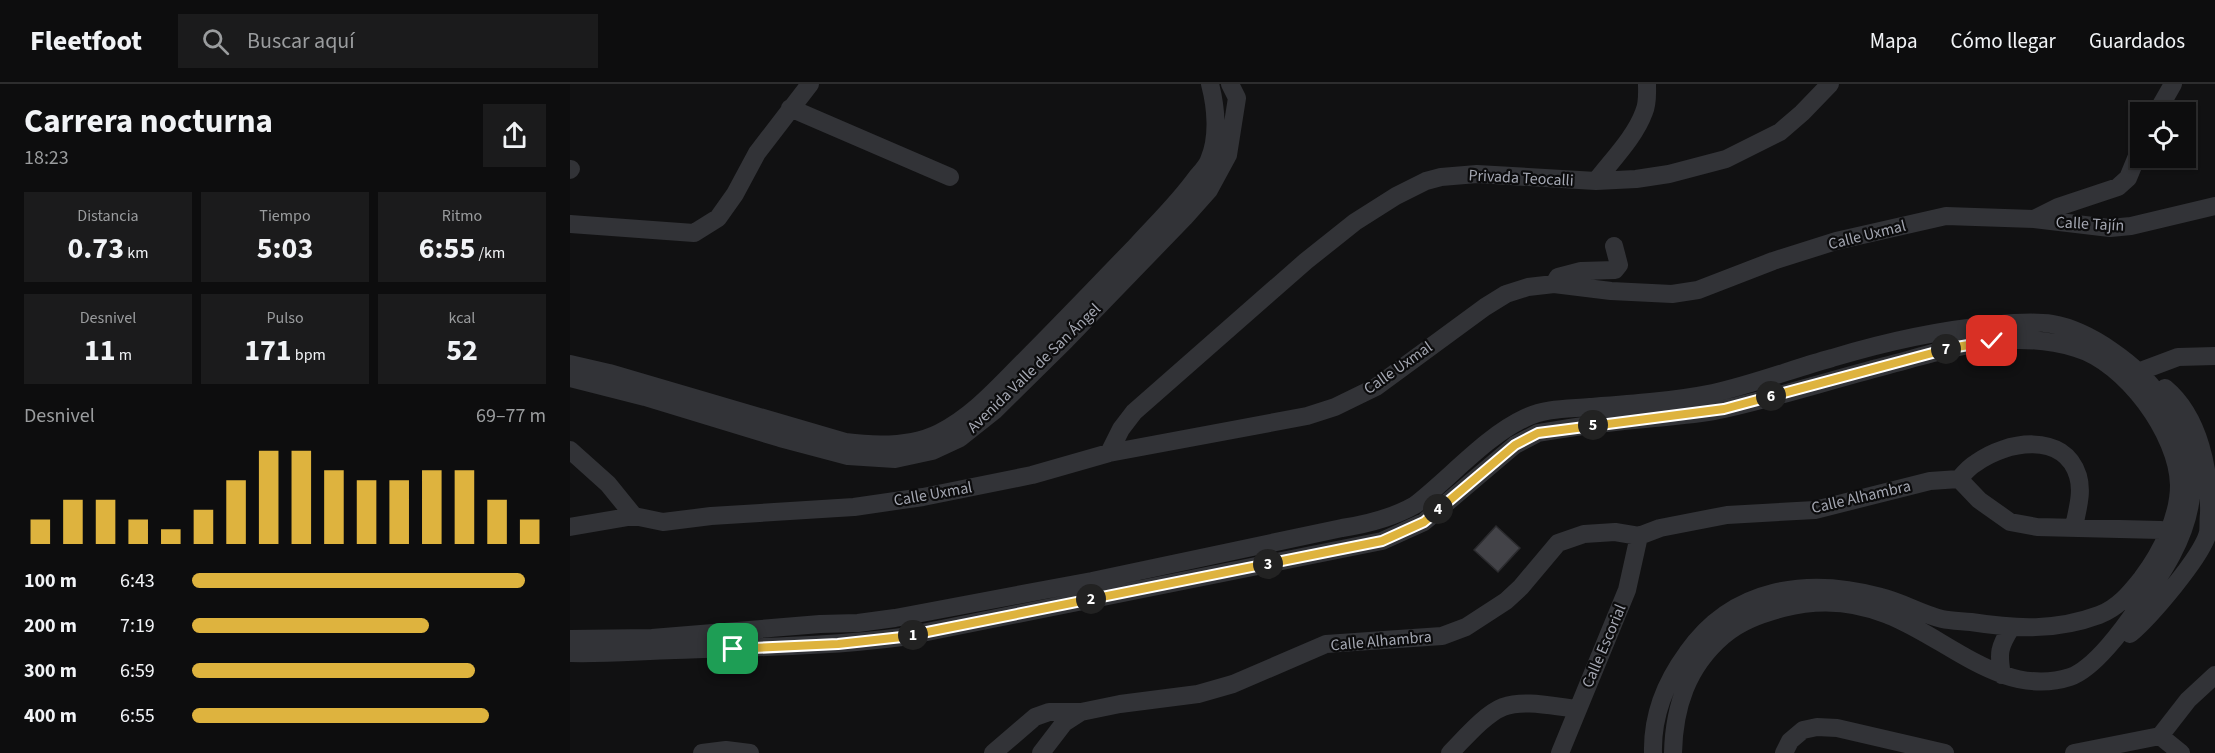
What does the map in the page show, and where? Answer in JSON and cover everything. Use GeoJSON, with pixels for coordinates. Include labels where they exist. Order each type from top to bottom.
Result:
{"type":"FeatureCollection","features":[{"type":"Feature","properties":{"kind":"street"},"geometry":{"type":"LineString","coordinates":[[570,225],[694,233],[718,218],[735,194],[757,153],[810,84]]}},
{"type":"Feature","properties":{"kind":"street","name":"Avenida Valle de San Ángel"},"geometry":{"type":"LineString","coordinates":[[1210,84],[1223,137]]}},
{"type":"Feature","properties":{"kind":"street"},"geometry":{"type":"LineString","coordinates":[[1596,181],[1637,127],[1647,100],[1647,84]]}},
{"type":"Feature","properties":{"kind":"street","name":"Privada Teocalli"},"geometry":{"type":"LineString","coordinates":[[1109,453],[1121,429],[1134,412],[1306,261],[1355,222],[1396,196],[1426,181],[1441,177],[1477,174],[1596,181],[1636,179],[1669,174],[1726,159],[1780,132],[1830,84]]}},
{"type":"Feature","properties":{"kind":"street"},"geometry":{"type":"LineString","coordinates":[[2163,102],[2173,84]]}},
{"type":"Feature","properties":{"kind":"street","name":"Avenida Valle de San Ángel"},"geometry":{"type":"LineString","coordinates":[[570,364],[648,391],[863,445],[917,441],[938,434],[965,417],[989,406],[1072,313],[1185,194],[1223,137],[1236,89]]}},
{"type":"Feature","properties":{"kind":"street"},"geometry":{"type":"LineString","coordinates":[[790,108],[950,177]]}},
{"type":"Feature","properties":{"kind":"street","name":"Calle Uxmal"},"geometry":{"type":"LineString","coordinates":[[634,516],[663,522],[761,512],[854,507],[923,497],[1032,475],[1109,453],[1307,416],[1335,408],[1392,376],[1441,338],[1506,294],[1528,287],[1554,284],[1611,291],[1672,294],[1698,290],[1773,261],[1836,242],[1946,216],[1963,215],[2009,220],[2034,219],[2058,207],[2118,186],[2128,178],[2132,168]]}},
{"type":"Feature","properties":{"kind":"street","name":"Calle Tajín"},"geometry":{"type":"LineString","coordinates":[[2034,219],[2110,228],[2132,226],[2215,206]]}},
{"type":"Feature","properties":{"kind":"street"},"geometry":{"type":"LineString","coordinates":[[1554,284],[1558,277],[1581,271],[1615,270],[1619,265],[1614,246]]}},
{"type":"Feature","properties":{"kind":"street"},"geometry":{"type":"LineString","coordinates":[[570,639],[652,638],[886,620],[1068,586],[1367,524],[1400,513],[1415,504],[1488,443],[1526,417],[1547,410],[1676,399],[1711,393],[1753,383],[1878,345],[1960,328],[2021,323],[2053,324],[2097,341],[2139,373],[2153,387],[2170,412],[2188,454],[2192,494],[2187,518],[2172,554],[2130,619],[2089,667]]}},
{"type":"Feature","properties":{"kind":"street"},"geometry":{"type":"LineString","coordinates":[[570,653],[608,654],[838,644],[902,637],[1382,541],[1424,522],[1515,445],[1538,433],[1724,409],[1951,348],[1992,341],[2019,338],[2047,341],[2077,348],[2095,356],[2133,386],[2149,406],[2166,436],[2179,480],[2178,494],[2162,547],[2148,570],[2122,601],[2110,611],[2069,623],[2012,628],[1942,619],[1885,598],[1837,587],[1815,586],[1763,595],[1724,616],[1706,630],[1688,651],[1672,676],[1661,700],[1652,735],[1653,753]]}},
{"type":"Feature","properties":{"kind":"street"},"geometry":{"type":"LineString","coordinates":[[1878,345],[1882,367]]}},
{"type":"Feature","properties":{"kind":"street"},"geometry":{"type":"LineString","coordinates":[[1858,350],[1861,372]]}},
{"type":"Feature","properties":{"kind":"street"},"geometry":{"type":"LineString","coordinates":[[2139,373],[2178,357],[2215,356]]}},
{"type":"Feature","properties":{"kind":"street"},"geometry":{"type":"LineString","coordinates":[[1673,753],[1678,704],[1685,685],[1697,665],[1713,645],[1737,626],[1764,613],[1821,602],[1846,603],[1879,612],[1911,625],[2002,675],[2025,681],[2071,677],[2089,667],[2134,631],[2164,599],[2199,551],[2206,532],[2208,477],[2200,446],[2187,414],[2174,396],[2159,383],[2139,373]]}},
{"type":"Feature","properties":{"kind":"street","name":"Avenida Valle de San Ángel"},"geometry":{"type":"LineString","coordinates":[[570,378],[648,391]]}},
{"type":"Feature","properties":{"kind":"street"},"geometry":{"type":"LineString","coordinates":[[570,387],[590,382]]}},
{"type":"Feature","properties":{"kind":"street"},"geometry":{"type":"LineString","coordinates":[[2069,623],[2107,602],[2122,588],[2138,570],[2159,530],[2037,528],[2010,522],[1979,500],[1959,479],[1974,464],[1996,452],[2014,446],[2047,445],[2065,455],[2073,465],[2078,478],[2080,495],[2074,527]]}},
{"type":"Feature","properties":{"kind":"street"},"geometry":{"type":"LineString","coordinates":[[570,450],[608,484],[634,516],[570,527]]}},
{"type":"Feature","properties":{"kind":"street","name":"Calle Alhambra"},"geometry":{"type":"LineString","coordinates":[[1041,753],[1064,723],[1081,712],[1120,704],[1198,694],[1242,681],[1326,645],[1442,636],[1466,627],[1506,601],[1521,587],[1558,543],[1584,534],[1599,532],[1639,536],[1660,528],[1727,515],[1815,510],[1930,481],[1959,479]]}},
{"type":"Feature","properties":{"kind":"street","name":"Calle Escorial"},"geometry":{"type":"LineString","coordinates":[[1560,753],[1627,590],[1639,536]]}},
{"type":"Feature","properties":{"kind":"street"},"geometry":{"type":"LineString","coordinates":[[2002,675],[2000,649],[2012,628]]}},
{"type":"Feature","properties":{"kind":"street"},"geometry":{"type":"LineString","coordinates":[[2074,753],[2160,736],[2188,700],[2215,675]]}},
{"type":"Feature","properties":{"kind":"street"},"geometry":{"type":"LineString","coordinates":[[1450,753],[1476,727],[1502,707],[1532,705],[1578,709]]}},
{"type":"Feature","properties":{"kind":"street"},"geometry":{"type":"LineString","coordinates":[[993,753],[1035,717],[1049,712],[1081,712]]}},
{"type":"Feature","properties":{"kind":"street"},"geometry":{"type":"LineString","coordinates":[[1784,753],[1790,741],[1803,730],[1817,727],[1837,728],[1945,753]]}},
{"type":"Feature","properties":{"kind":"street"},"geometry":{"type":"LineString","coordinates":[[2160,736],[2181,753]]}},
{"type":"Feature","properties":{"kind":"street"},"geometry":{"type":"LineString","coordinates":[[702,753],[726,750],[750,753]]}},
{"type":"Feature","properties":{"kind":"building"},"geometry":{"type":"Polygon","coordinates":[[[1496,526],[1520,548],[1498,572],[1474,550],[1496,526]]]}},
{"type":"Feature","properties":{"kind":"route"},"geometry":{"type":"LineString","coordinates":[[733,649],[865,642],[934,632],[1082,600],[1382,541],[1424,522],[1515,445],[1538,433],[1724,409],[1951,348],[1992,341]]}}]}
